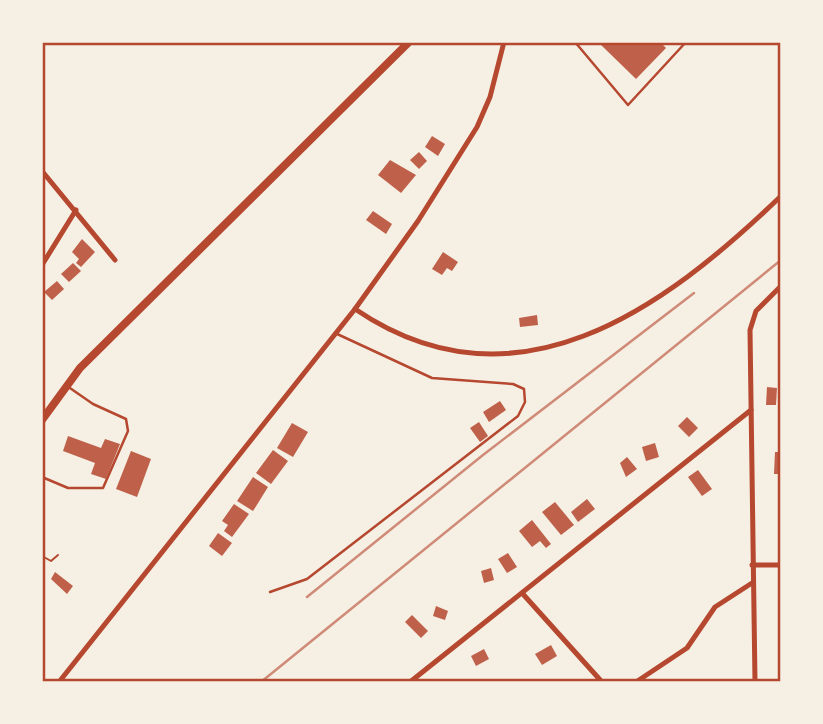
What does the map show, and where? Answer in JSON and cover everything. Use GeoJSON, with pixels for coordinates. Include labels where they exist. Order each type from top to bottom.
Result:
{"type":"FeatureCollection","features":[{"type":"Feature","properties":{"kind":"main road"},"geometry":{"type":"LineString","coordinates":[[42,420],[66,386],[146,301],[409,42]]}},
{"type":"Feature","properties":{"kind":"street"},"geometry":{"type":"LineString","coordinates":[[59,682],[355,309],[418,221],[477,127],[490,97],[504,42]]}},
{"type":"Feature","properties":{"kind":"street"},"geometry":{"type":"LineString","coordinates":[[42,171],[115,260]]}},
{"type":"Feature","properties":{"kind":"street"},"geometry":{"type":"LineString","coordinates":[[355,309],[384,329],[409,340],[437,346],[475,352],[564,345],[595,334],[679,284],[781,197]]}},
{"type":"Feature","properties":{"kind":"street"},"geometry":{"type":"LineString","coordinates":[[42,265],[76,210]]}},
{"type":"Feature","properties":{"kind":"street"},"geometry":{"type":"LineString","coordinates":[[755,682],[750,330],[756,311],[781,286]]}},
{"type":"Feature","properties":{"kind":"street"},"geometry":{"type":"LineString","coordinates":[[410,682],[751,410]]}},
{"type":"Feature","properties":{"kind":"street"},"geometry":{"type":"LineString","coordinates":[[752,565],[781,565]]}},
{"type":"Feature","properties":{"kind":"street"},"geometry":{"type":"LineString","coordinates":[[636,682],[687,648],[715,607],[752,583]]}},
{"type":"Feature","properties":{"kind":"street"},"geometry":{"type":"LineString","coordinates":[[522,593],[602,682]]}},
{"type":"Feature","properties":{"kind":"lane"},"geometry":{"type":"LineString","coordinates":[[575,42],[628,105],[686,42]]}},
{"type":"Feature","properties":{"kind":"lane"},"geometry":{"type":"LineString","coordinates":[[270,592],[307,579],[518,416],[525,402],[524,389],[513,384],[432,378],[335,332]]}},
{"type":"Feature","properties":{"kind":"lane"},"geometry":{"type":"LineString","coordinates":[[42,477],[68,488],[103,488],[128,431],[126,419],[93,404],[66,386]]}},
{"type":"Feature","properties":{"kind":"path"},"geometry":{"type":"LineString","coordinates":[[42,556],[51,561],[58,555]]}},
{"type":"Feature","properties":{"kind":"building"},"geometry":{"type":"Polygon","coordinates":[[[598,42],[660,42],[666,48],[636,79],[598,42]]]}},
{"type":"Feature","properties":{"kind":"building"},"geometry":{"type":"Polygon","coordinates":[[[432,136],[445,144],[438,156],[425,147],[432,136]]]}},
{"type":"Feature","properties":{"kind":"building"},"geometry":{"type":"Polygon","coordinates":[[[419,152],[427,161],[419,169],[410,160],[419,152]]]}},
{"type":"Feature","properties":{"kind":"building"},"geometry":{"type":"Polygon","coordinates":[[[390,160],[416,175],[401,193],[378,175],[390,160]]]}},
{"type":"Feature","properties":{"kind":"building"},"geometry":{"type":"Polygon","coordinates":[[[373,211],[392,224],[386,234],[366,220],[373,211]]]}},
{"type":"Feature","properties":{"kind":"building"},"geometry":{"type":"Polygon","coordinates":[[[82,239],[95,252],[81,267],[76,263],[79,259],[72,252],[82,239]]]}},
{"type":"Feature","properties":{"kind":"building"},"geometry":{"type":"Polygon","coordinates":[[[443,252],[458,262],[452,271],[447,268],[442,275],[432,269],[443,252]]]}},
{"type":"Feature","properties":{"kind":"building"},"geometry":{"type":"Polygon","coordinates":[[[73,263],[81,271],[69,282],[61,274],[73,263]]]}},
{"type":"Feature","properties":{"kind":"building"},"geometry":{"type":"Polygon","coordinates":[[[57,281],[64,289],[52,300],[44,292],[57,281]]]}},
{"type":"Feature","properties":{"kind":"building"},"geometry":{"type":"Polygon","coordinates":[[[537,315],[538,325],[520,327],[519,318],[537,315]]]}},
{"type":"Feature","properties":{"kind":"building"},"geometry":{"type":"Polygon","coordinates":[[[767,387],[777,388],[776,405],[766,405],[767,387]]]}},
{"type":"Feature","properties":{"kind":"building"},"geometry":{"type":"Polygon","coordinates":[[[500,401],[506,410],[489,422],[483,412],[500,401]]]}},
{"type":"Feature","properties":{"kind":"building"},"geometry":{"type":"Polygon","coordinates":[[[687,417],[698,428],[689,437],[678,426],[687,417]]]}},
{"type":"Feature","properties":{"kind":"building"},"geometry":{"type":"Polygon","coordinates":[[[479,422],[488,436],[480,442],[470,428],[479,422]]]}},
{"type":"Feature","properties":{"kind":"building"},"geometry":{"type":"Polygon","coordinates":[[[292,423],[308,432],[293,457],[277,448],[292,423]]]}},
{"type":"Feature","properties":{"kind":"building"},"geometry":{"type":"Polygon","coordinates":[[[68,436],[101,448],[105,439],[120,444],[106,479],[91,474],[95,463],[63,451],[68,436]]]}},
{"type":"Feature","properties":{"kind":"building"},"geometry":{"type":"Polygon","coordinates":[[[655,443],[659,457],[646,461],[642,447],[655,443]]]}},
{"type":"Feature","properties":{"kind":"building"},"geometry":{"type":"Polygon","coordinates":[[[273,450],[288,461],[271,484],[256,473],[273,450]]]}},
{"type":"Feature","properties":{"kind":"building"},"geometry":{"type":"Polygon","coordinates":[[[131,451],[151,459],[137,497],[116,489],[131,451]]]}},
{"type":"Feature","properties":{"kind":"building"},"geometry":{"type":"Polygon","coordinates":[[[775,452],[781,452],[781,474],[774,474],[775,452]]]}},
{"type":"Feature","properties":{"kind":"building"},"geometry":{"type":"Polygon","coordinates":[[[627,457],[637,469],[626,477],[620,463],[627,457]]]}},
{"type":"Feature","properties":{"kind":"building"},"geometry":{"type":"Polygon","coordinates":[[[698,470],[712,489],[702,496],[688,477],[698,470]]]}},
{"type":"Feature","properties":{"kind":"building"},"geometry":{"type":"Polygon","coordinates":[[[253,477],[268,487],[253,511],[237,501],[253,477]]]}},
{"type":"Feature","properties":{"kind":"building"},"geometry":{"type":"Polygon","coordinates":[[[587,499],[595,509],[578,522],[571,512],[587,499]]]}},
{"type":"Feature","properties":{"kind":"building"},"geometry":{"type":"Polygon","coordinates":[[[555,502],[574,525],[561,535],[542,512],[555,502]]]}},
{"type":"Feature","properties":{"kind":"building"},"geometry":{"type":"Polygon","coordinates":[[[234,504],[249,514],[232,537],[224,531],[228,525],[222,521],[234,504]]]}},
{"type":"Feature","properties":{"kind":"building"},"geometry":{"type":"Polygon","coordinates":[[[532,520],[551,544],[546,548],[540,541],[532,547],[519,531],[532,520]]]}},
{"type":"Feature","properties":{"kind":"building"},"geometry":{"type":"Polygon","coordinates":[[[218,533],[232,543],[222,556],[209,546],[218,533]]]}},
{"type":"Feature","properties":{"kind":"building"},"geometry":{"type":"Polygon","coordinates":[[[508,553],[517,567],[507,573],[498,559],[508,553]]]}},
{"type":"Feature","properties":{"kind":"building"},"geometry":{"type":"Polygon","coordinates":[[[491,568],[494,580],[484,583],[481,571],[491,568]]]}},
{"type":"Feature","properties":{"kind":"building"},"geometry":{"type":"Polygon","coordinates":[[[55,572],[73,586],[67,594],[51,579],[55,572]]]}},
{"type":"Feature","properties":{"kind":"building"},"geometry":{"type":"Polygon","coordinates":[[[436,606],[448,611],[445,620],[433,616],[436,606]]]}},
{"type":"Feature","properties":{"kind":"building"},"geometry":{"type":"Polygon","coordinates":[[[412,615],[428,631],[421,638],[405,622],[412,615]]]}},
{"type":"Feature","properties":{"kind":"building"},"geometry":{"type":"Polygon","coordinates":[[[551,645],[557,656],[542,665],[535,654],[551,645]]]}},
{"type":"Feature","properties":{"kind":"building"},"geometry":{"type":"Polygon","coordinates":[[[484,649],[489,659],[476,666],[471,656],[484,649]]]}},
{"type":"Feature","properties":{"kind":"railway"},"geometry":{"type":"LineString","coordinates":[[261,682],[781,260]]}},
{"type":"Feature","properties":{"kind":"railway"},"geometry":{"type":"LineString","coordinates":[[307,597],[483,455],[694,293]]}}]}
